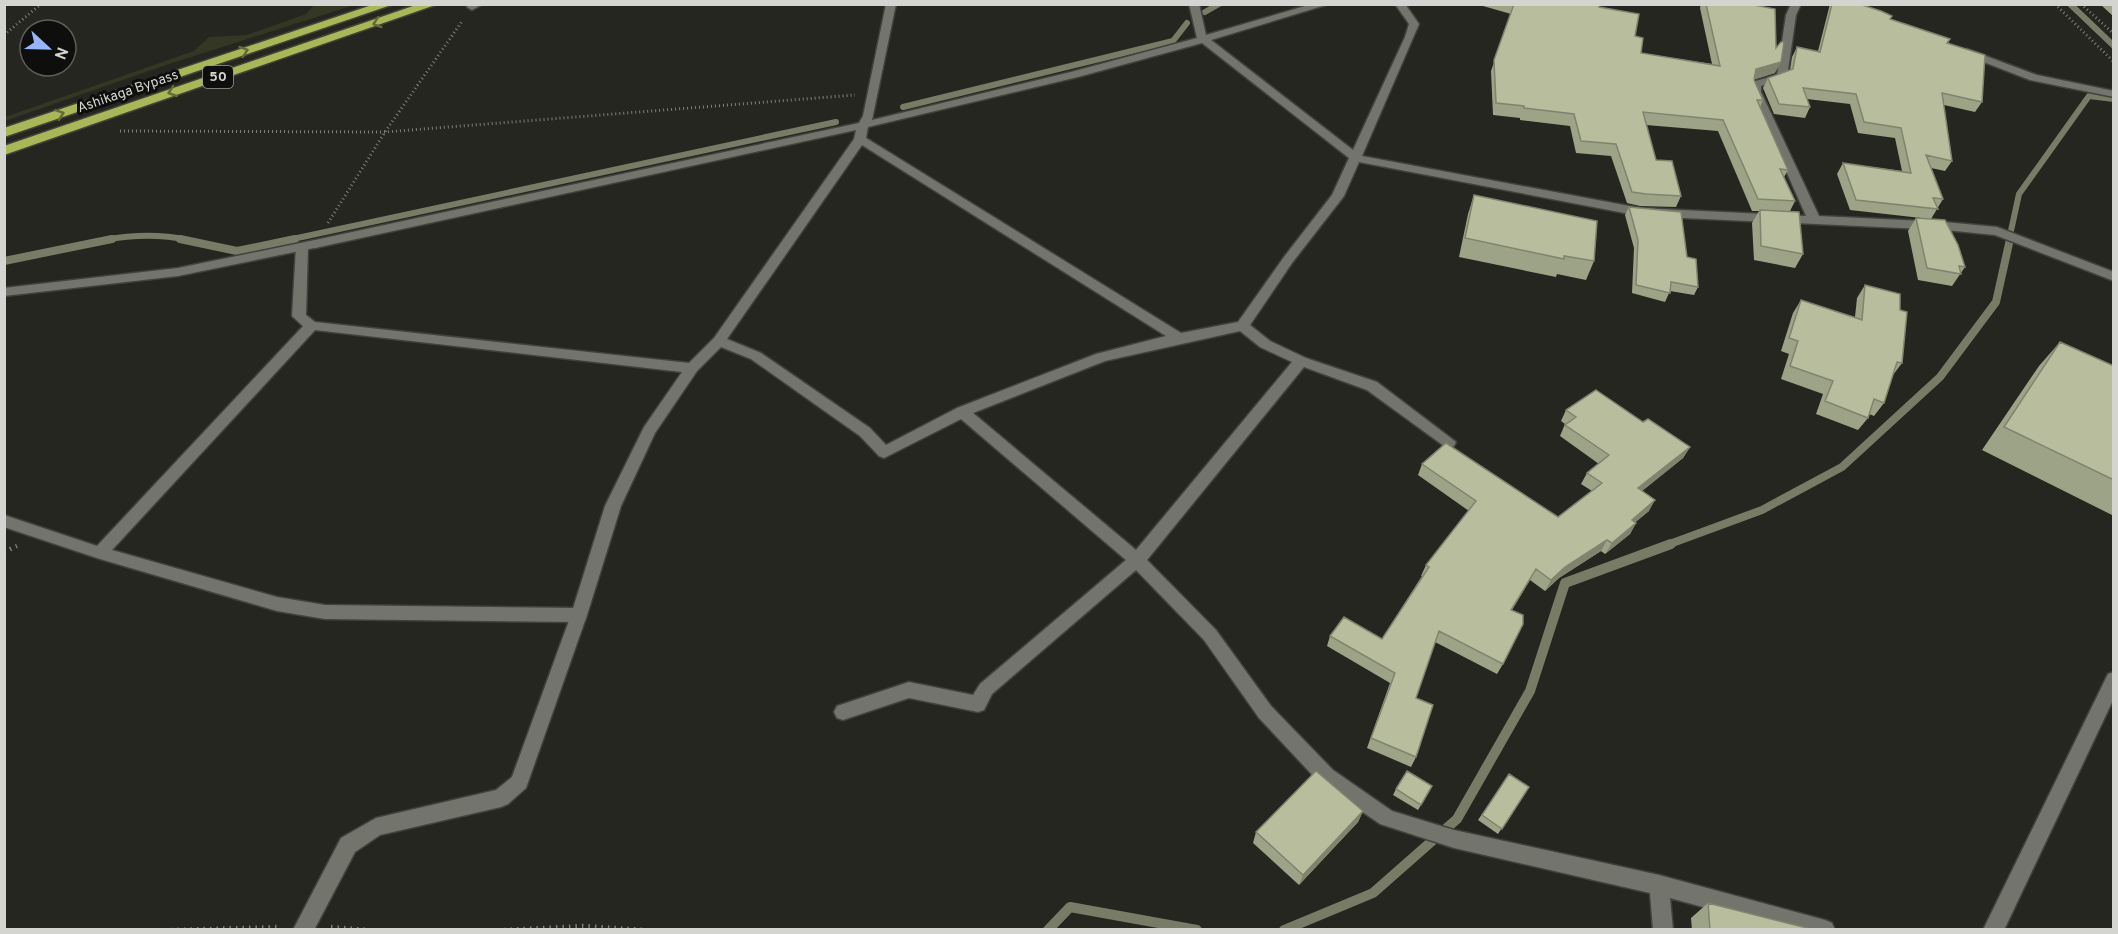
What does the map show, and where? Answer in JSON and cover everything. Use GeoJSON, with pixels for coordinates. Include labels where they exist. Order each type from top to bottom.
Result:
{"type":"FeatureCollection","features":[{"type":"Feature","properties":{"kind":"highway","name":"Ashikaga Bypass"},"geometry":{"type":"LineString","coordinates":[[4,133],[388,4]]}},
{"type":"Feature","properties":{"kind":"highway","name":"Ashikaga Bypass"},"geometry":{"type":"LineString","coordinates":[[4,151],[432,4]]}},
{"type":"Feature","properties":{"kind":"street"},"geometry":{"type":"LineString","coordinates":[[304,928],[348,845],[376,827],[501,798],[519,782],[579,615],[613,506],[649,431],[692,368],[719,341],[860,139],[863,125],[869,116],[891,4]]}},
{"type":"Feature","properties":{"kind":"street"},"geometry":{"type":"LineString","coordinates":[[1194,4],[1200,35],[1206,41],[1356,158],[1640,212],[1814,219],[1997,231],[2114,277]]}},
{"type":"Feature","properties":{"kind":"street"},"geometry":{"type":"LineString","coordinates":[[4,292],[178,272],[308,246],[863,125],[1206,41],[1324,4]]}},
{"type":"Feature","properties":{"kind":"street"},"geometry":{"type":"LineString","coordinates":[[719,341],[756,357],[865,432],[884,452],[962,411],[1101,357],[1179,338],[1242,326],[1288,260],[1338,196],[1410,37],[1414,24],[1400,4]]}},
{"type":"Feature","properties":{"kind":"street"},"geometry":{"type":"LineString","coordinates":[[1796,4],[1791,15],[1782,77],[1756,84],[1756,92],[1814,219]]}},
{"type":"Feature","properties":{"kind":"street"},"geometry":{"type":"LineString","coordinates":[[1956,48],[2034,78],[2114,94]]}},
{"type":"Feature","properties":{"kind":"street"},"geometry":{"type":"LineString","coordinates":[[860,139],[1179,338]]}},
{"type":"Feature","properties":{"kind":"street"},"geometry":{"type":"LineString","coordinates":[[308,246],[299,316],[311,326],[692,368]]}},
{"type":"Feature","properties":{"kind":"street"},"geometry":{"type":"LineString","coordinates":[[100,553],[311,326]]}},
{"type":"Feature","properties":{"kind":"street"},"geometry":{"type":"LineString","coordinates":[[1242,326],[1265,344],[1301,361],[1372,386],[1449,442]]}},
{"type":"Feature","properties":{"kind":"street"},"geometry":{"type":"LineString","coordinates":[[843,712],[909,690],[978,704],[986,689],[1137,560],[1301,361]]}},
{"type":"Feature","properties":{"kind":"street"},"geometry":{"type":"LineString","coordinates":[[962,411],[1137,560],[1210,635],[1265,712],[1326,776],[1387,818],[1454,839],[1659,885],[1826,930]]}},
{"type":"Feature","properties":{"kind":"street"},"geometry":{"type":"LineString","coordinates":[[4,521],[100,553],[277,604],[325,612],[579,615]]}},
{"type":"Feature","properties":{"kind":"street"},"geometry":{"type":"LineString","coordinates":[[1993,930],[2114,679]]}},
{"type":"Feature","properties":{"kind":"street"},"geometry":{"type":"LineString","coordinates":[[1659,885],[1663,930]]}},
{"type":"Feature","properties":{"kind":"path"},"geometry":{"type":"LineString","coordinates":[[4,35],[41,4]]}},
{"type":"Feature","properties":{"kind":"path"},"geometry":{"type":"LineString","coordinates":[[2055,4],[2114,62]]}},
{"type":"Feature","properties":{"kind":"path"},"geometry":{"type":"LineString","coordinates":[[2081,4],[2114,34]]}},
{"type":"Feature","properties":{"kind":"path"},"geometry":{"type":"LineString","coordinates":[[308,246],[385,132],[475,6]]}},
{"type":"Feature","properties":{"kind":"path"},"geometry":{"type":"LineString","coordinates":[[120,131],[385,132],[874,94]]}},
{"type":"Feature","properties":{"kind":"path"},"geometry":{"type":"LineString","coordinates":[[504,930],[583,926],[646,930]]}},
{"type":"Feature","properties":{"kind":"path"},"geometry":{"type":"LineString","coordinates":[[171,930],[304,928],[369,930]]}},
{"type":"Feature","properties":{"kind":"green space"},"geometry":{"type":"Polygon","coordinates":[[[315,4],[354,5],[163,66],[5,121],[5,117],[194,51],[209,37],[247,35],[306,14],[315,4]]]}},
{"type":"Feature","properties":{"kind":"building"},"geometry":{"type":"Polygon","coordinates":[[[1514,4],[1599,4],[1599,7],[1639,14],[1635,36],[1643,38],[1641,53],[1720,66],[1706,4],[1749,4],[1775,9],[1776,48],[1784,42],[1781,62],[1756,69],[1754,80],[1763,100],[1757,100],[1788,170],[1780,169],[1795,201],[1758,199],[1723,120],[1643,112],[1656,160],[1672,161],[1681,196],[1646,194],[1632,192],[1616,144],[1581,141],[1574,114],[1496,103],[1494,60],[1514,4]]]}},
{"type":"Feature","properties":{"kind":"building"},"geometry":{"type":"Polygon","coordinates":[[[1832,4],[1859,4],[1881,11],[1892,16],[1890,19],[1950,39],[1947,43],[1985,55],[1982,102],[1942,93],[1952,161],[1926,155],[1943,199],[1933,198],[1938,209],[1856,200],[1843,163],[1911,173],[1901,128],[1864,122],[1856,94],[1803,88],[1810,107],[1779,104],[1768,78],[1793,69],[1797,47],[1820,52],[1832,4]]]}},
{"type":"Feature","properties":{"kind":"building"},"geometry":{"type":"Polygon","coordinates":[[[1474,195],[1597,221],[1594,261],[1564,256],[1564,259],[1465,238],[1474,195]]]}},
{"type":"Feature","properties":{"kind":"building"},"geometry":{"type":"Polygon","coordinates":[[[1629,207],[1681,212],[1687,257],[1696,259],[1698,287],[1671,282],[1670,293],[1636,285],[1638,240],[1629,207]]]}},
{"type":"Feature","properties":{"kind":"building"},"geometry":{"type":"Polygon","coordinates":[[[1760,210],[1799,212],[1803,254],[1761,246],[1760,210]]]}},
{"type":"Feature","properties":{"kind":"building"},"geometry":{"type":"Polygon","coordinates":[[[1916,218],[1945,220],[1958,245],[1965,267],[1959,266],[1961,274],[1927,268],[1916,218]]]}},
{"type":"Feature","properties":{"kind":"building"},"geometry":{"type":"Polygon","coordinates":[[[1865,285],[1900,294],[1900,310],[1907,312],[1902,363],[1897,362],[1884,403],[1874,399],[1868,418],[1825,401],[1833,381],[1790,366],[1798,341],[1789,338],[1801,300],[1862,320],[1865,285]]]}},
{"type":"Feature","properties":{"kind":"building"},"geometry":{"type":"Polygon","coordinates":[[[2060,342],[2114,366],[2114,480],[2004,427],[2060,342]]]}},
{"type":"Feature","properties":{"kind":"building"},"geometry":{"type":"Polygon","coordinates":[[[1596,390],[1643,422],[1648,419],[1690,447],[1638,488],[1655,500],[1632,520],[1636,523],[1612,543],[1607,540],[1565,567],[1551,580],[1536,569],[1511,610],[1523,615],[1523,624],[1503,664],[1439,631],[1416,698],[1433,705],[1416,757],[1371,738],[1395,673],[1330,636],[1344,617],[1382,639],[1429,567],[1426,565],[1476,501],[1422,464],[1446,443],[1558,517],[1602,483],[1587,473],[1609,455],[1565,425],[1576,417],[1566,410],[1596,390]]]}},
{"type":"Feature","properties":{"kind":"building"},"geometry":{"type":"Polygon","coordinates":[[[1316,771],[1363,811],[1303,875],[1256,832],[1316,771]]]}},
{"type":"Feature","properties":{"kind":"building"},"geometry":{"type":"Polygon","coordinates":[[[1407,771],[1432,786],[1421,805],[1396,789],[1407,771]]]}},
{"type":"Feature","properties":{"kind":"building"},"geometry":{"type":"Polygon","coordinates":[[[1509,774],[1529,787],[1502,829],[1482,815],[1509,774]]]}},
{"type":"Feature","properties":{"kind":"building"},"geometry":{"type":"Polygon","coordinates":[[[1708,903],[1815,930],[1710,930],[1708,903]]]}},
{"type":"Feature","properties":{"kind":"waterway"},"geometry":{"type":"LineString","coordinates":[[1205,12],[1219,4]]}},
{"type":"Feature","properties":{"kind":"waterway"},"geometry":{"type":"LineString","coordinates":[[2070,4],[2114,46]]}},
{"type":"Feature","properties":{"kind":"waterway"},"geometry":{"type":"LineString","coordinates":[[903,107],[1173,41],[1187,23]]}},
{"type":"Feature","properties":{"kind":"waterway"},"geometry":{"type":"LineString","coordinates":[[2009,240],[2019,194],[2089,96],[2114,99]]}},
{"type":"Feature","properties":{"kind":"waterway"},"geometry":{"type":"LineString","coordinates":[[288,240],[836,122]]}},
{"type":"Feature","properties":{"kind":"waterway"},"geometry":{"type":"LineString","coordinates":[[105,240],[146,236],[187,240]]}},
{"type":"Feature","properties":{"kind":"waterway"},"geometry":{"type":"LineString","coordinates":[[4,261],[112,239]]}},
{"type":"Feature","properties":{"kind":"waterway"},"geometry":{"type":"LineString","coordinates":[[180,239],[237,251],[295,239]]}},
{"type":"Feature","properties":{"kind":"waterway"},"geometry":{"type":"LineString","coordinates":[[1667,545],[1762,510],[1842,467],[1940,377],[1996,302],[2010,239]]}},
{"type":"Feature","properties":{"kind":"waterway"},"geometry":{"type":"LineString","coordinates":[[1284,930],[1373,893],[1457,819],[1530,691],[1565,583],[1671,544]]}},
{"type":"Feature","properties":{"kind":"waterway"},"geometry":{"type":"LineString","coordinates":[[1048,930],[1070,907],[1197,930]]}}]}
